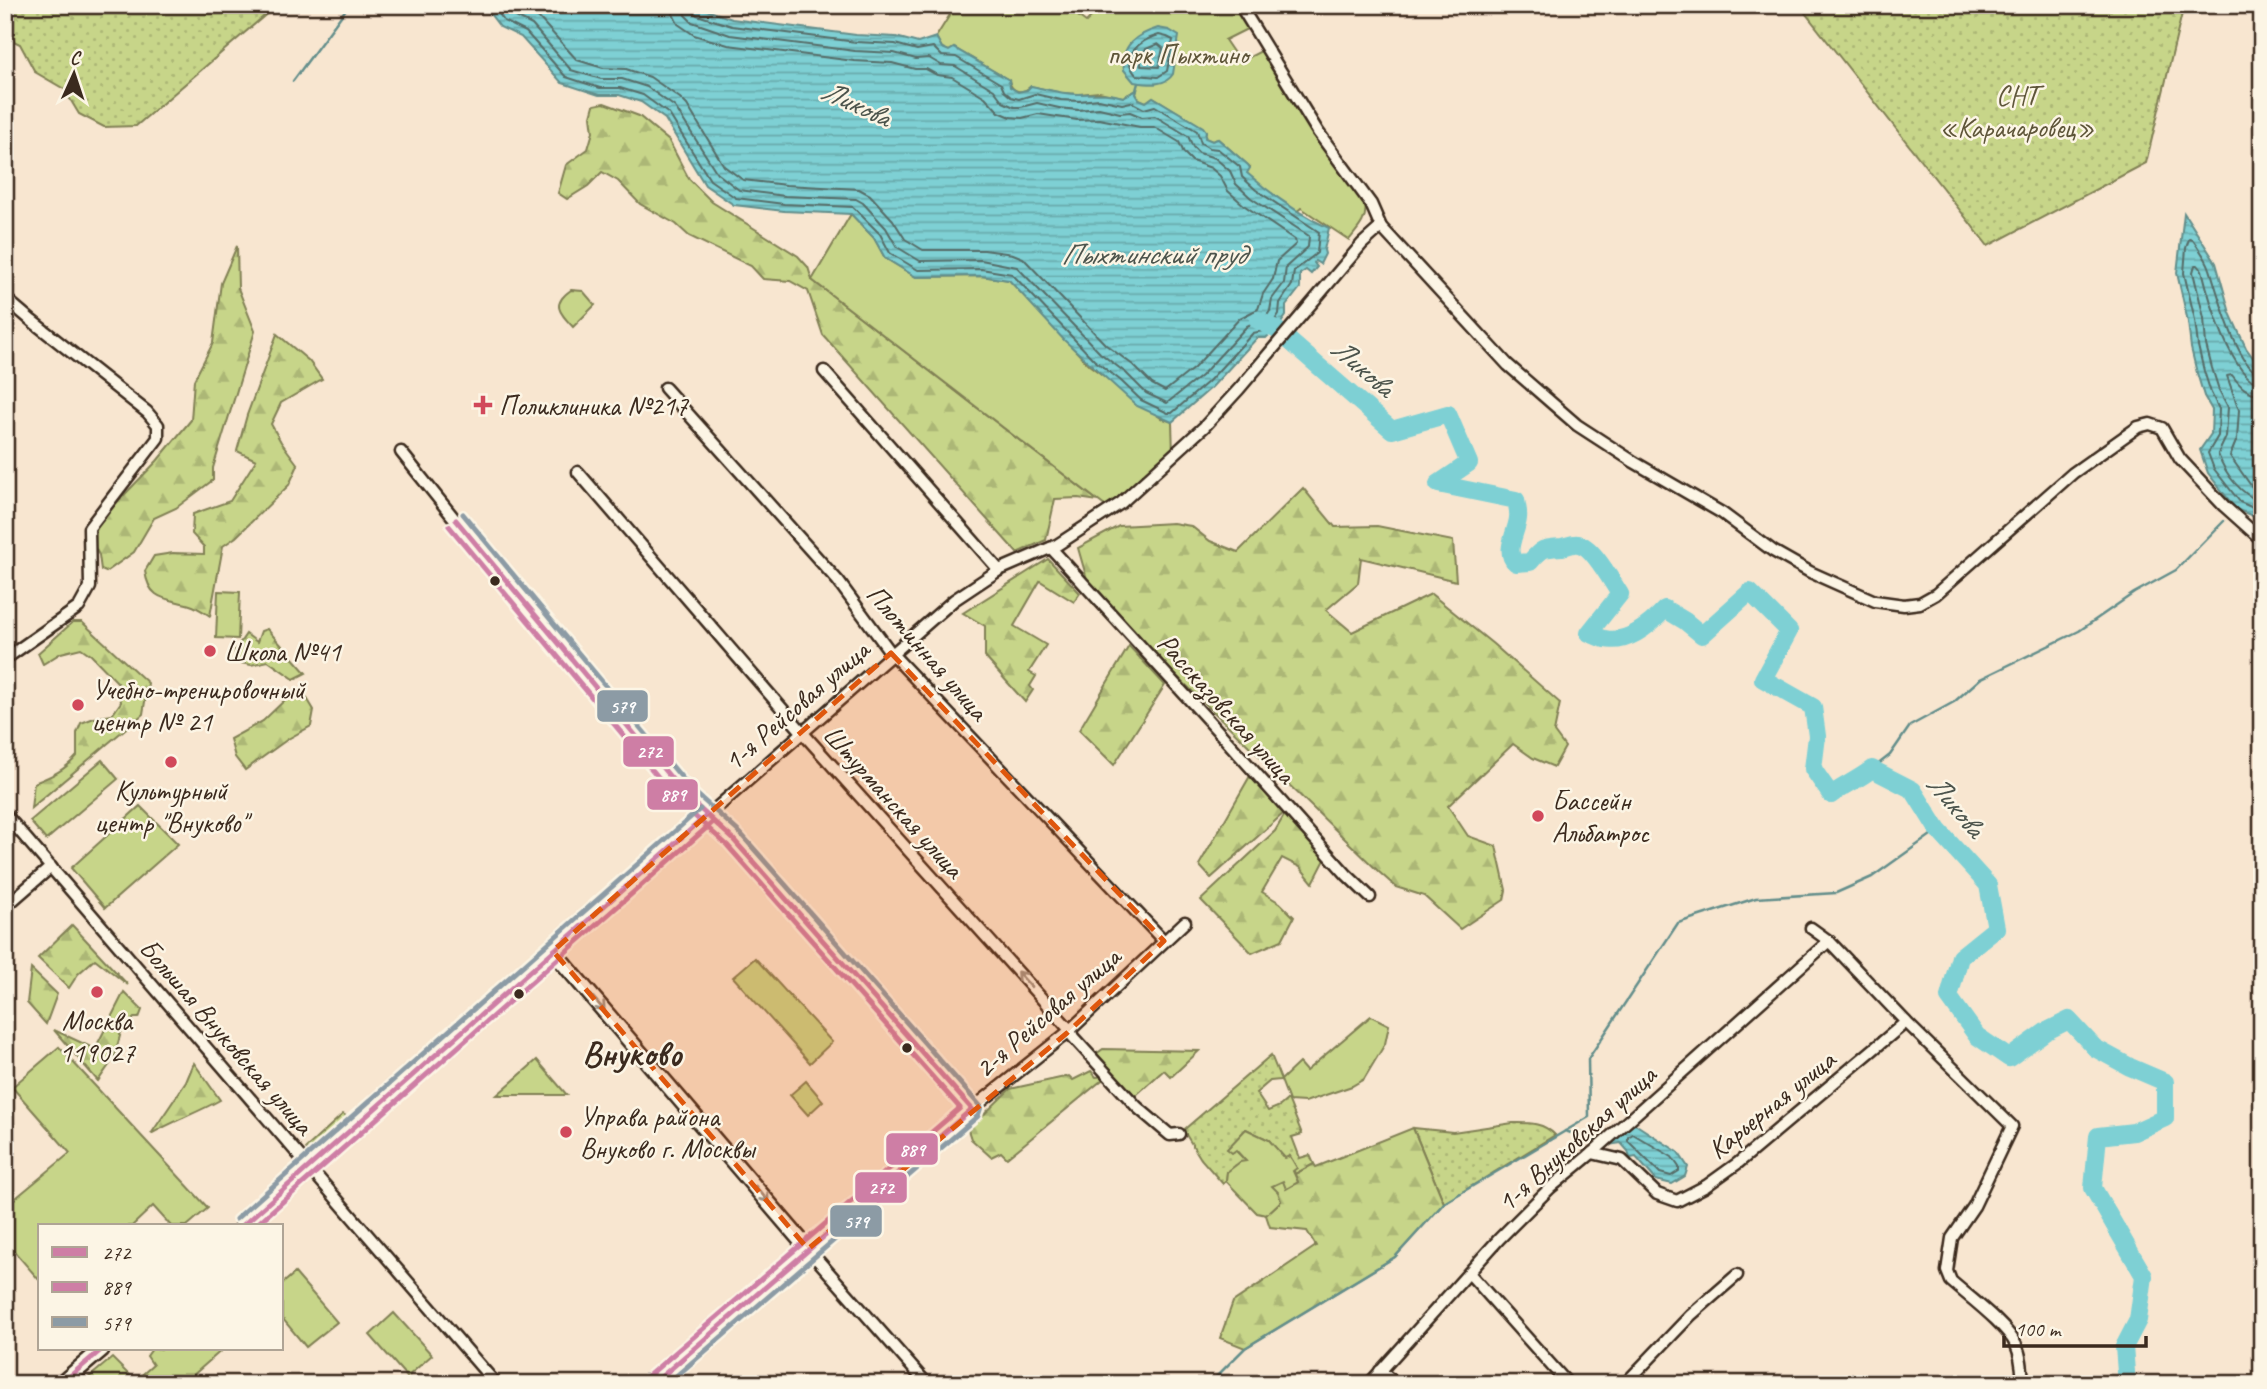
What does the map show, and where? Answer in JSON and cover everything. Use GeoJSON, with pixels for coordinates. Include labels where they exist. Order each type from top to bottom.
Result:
{"type":"FeatureCollection","features":[{"type":"Feature","properties":{"kind":"street"},"geometry":{"type":"LineString","coordinates":[[1240,5],[1318,132],[1371,204],[1381,227],[1507,365],[1577,425],[1722,513],[1783,557],[1810,572],[1875,601],[1904,605],[1920,603],[1936,594],[2073,472],[2138,427],[2150,424],[2162,428],[2180,459],[2224,506],[2262,540]]}},
{"type":"Feature","properties":{"kind":"street","name":"1-я Рейсовая улица"},"geometry":{"type":"LineString","coordinates":[[244,1224],[954,600],[999,570],[1051,548],[1121,503],[1203,427],[1274,349],[1362,244],[1381,227]]}},
{"type":"Feature","properties":{"kind":"street"},"geometry":{"type":"LineString","coordinates":[[5,298],[147,412],[159,425],[158,438],[89,528],[90,586],[79,607],[5,659]]}},
{"type":"Feature","properties":{"kind":"street"},"geometry":{"type":"LineString","coordinates":[[824,371],[999,570]]}},
{"type":"Feature","properties":{"kind":"street","name":"Плотинная улица"},"geometry":{"type":"LineString","coordinates":[[665,388],[838,581],[891,653],[1164,940]]}},
{"type":"Feature","properties":{"kind":"street"},"geometry":{"type":"LineString","coordinates":[[401,452],[686,796],[742,849],[972,1109]]}},
{"type":"Feature","properties":{"kind":"street","name":"Штурманская улица"},"geometry":{"type":"LineString","coordinates":[[578,472],[803,733],[1070,1030],[1073,1037],[1138,1107],[1170,1135],[1180,1134]]}},
{"type":"Feature","properties":{"kind":"street","name":"Рассказовская улица"},"geometry":{"type":"LineString","coordinates":[[1051,548],[1346,875],[1370,897]]}},
{"type":"Feature","properties":{"kind":"street","name":"Большая Внуковская улица"},"geometry":{"type":"LineString","coordinates":[[5,814],[496,1384]]}},
{"type":"Feature","properties":{"kind":"street"},"geometry":{"type":"LineString","coordinates":[[5,907],[51,867]]}},
{"type":"Feature","properties":{"kind":"street","name":"2-я Рейсовая улица"},"geometry":{"type":"LineString","coordinates":[[653,1384],[972,1109],[1070,1030],[1185,922]]}},
{"type":"Feature","properties":{"kind":"street"},"geometry":{"type":"LineString","coordinates":[[1811,928],[1829,941],[1906,1022],[2012,1126],[1975,1206],[1952,1238],[1947,1271],[1951,1281],[2005,1329],[2015,1342],[2021,1358],[2023,1384]]}},
{"type":"Feature","properties":{"kind":"street","name":"1-я Внуковская улица"},"geometry":{"type":"LineString","coordinates":[[1369,1384],[1549,1188],[1592,1153],[1829,941]]}},
{"type":"Feature","properties":{"kind":"street"},"geometry":{"type":"LineString","coordinates":[[553,951],[808,1249],[928,1384]]}},
{"type":"Feature","properties":{"kind":"street","name":"Карьерная улица"},"geometry":{"type":"LineString","coordinates":[[1592,1153],[1622,1160],[1657,1194],[1677,1201],[1706,1186],[1738,1163],[1906,1022]]}},
{"type":"Feature","properties":{"kind":"street"},"geometry":{"type":"LineString","coordinates":[[1469,1273],[1569,1384]]}},
{"type":"Feature","properties":{"kind":"street"},"geometry":{"type":"LineString","coordinates":[[1625,1384],[1691,1315],[1737,1275]]}},
{"type":"Feature","properties":{"kind":"street"},"geometry":{"type":"LineString","coordinates":[[61,1384],[101,1350]]}},
{"type":"Feature","properties":{"kind":"street"},"geometry":{"type":"LineString","coordinates":[[1380,1371],[1396,1384]]}},
{"type":"Feature","properties":{"kind":"highlighted area"},"geometry":{"type":"Polygon","coordinates":[[[891,653],[1164,941],[1067,1033],[808,1249],[553,951],[891,653]]]}},
{"type":"Feature","properties":{"kind":"green space"},"geometry":{"type":"Polygon","coordinates":[[[5,5],[277,5],[136,126],[104,127],[79,114],[64,89],[35,72],[20,44],[5,37],[5,5]]]}},
{"type":"Feature","properties":{"kind":"green space","name":"парк Пыхтино"},"geometry":{"type":"Polygon","coordinates":[[[956,5],[1063,5],[1086,22],[1103,5],[1236,5],[1249,28],[1225,40],[1240,62],[1261,51],[1365,206],[1361,224],[1349,240],[1301,208],[1294,214],[1246,173],[1250,167],[1218,139],[1212,141],[1205,138],[1206,131],[1202,127],[1153,97],[1146,102],[1139,99],[1137,90],[1123,97],[1099,92],[1061,93],[1031,86],[1024,90],[1015,90],[1009,80],[954,48],[949,51],[942,48],[936,37],[956,5]]]}},
{"type":"Feature","properties":{"kind":"green space","name":"СНТ «Карачаровец»"},"geometry":{"type":"Polygon","coordinates":[[[1799,5],[2184,5],[2146,163],[1988,246],[1799,5]]]}},
{"type":"Feature","properties":{"kind":"green space"},"geometry":{"type":"Polygon","coordinates":[[[604,103],[639,116],[669,141],[689,179],[712,202],[798,256],[808,267],[812,280],[1098,501],[1055,499],[1046,540],[1017,553],[823,335],[808,291],[790,281],[763,279],[751,266],[689,236],[676,224],[640,204],[618,181],[602,172],[588,186],[567,199],[558,193],[566,165],[588,149],[593,132],[591,116],[594,105],[604,103]]]}},
{"type":"Feature","properties":{"kind":"green space"},"geometry":{"type":"Polygon","coordinates":[[[851,214],[874,238],[885,258],[916,277],[981,276],[1009,280],[1089,365],[1161,418],[1172,422],[1173,455],[1110,510],[812,280],[851,214]]]}},
{"type":"Feature","properties":{"kind":"green space"},"geometry":{"type":"Polygon","coordinates":[[[237,246],[238,288],[255,331],[213,468],[213,480],[176,508],[154,518],[134,552],[106,572],[101,570],[99,555],[92,542],[100,520],[157,461],[191,420],[194,380],[213,343],[221,283],[237,246]]]}},
{"type":"Feature","properties":{"kind":"green space"},"geometry":{"type":"Polygon","coordinates":[[[571,290],[583,291],[595,305],[573,327],[559,308],[561,300],[571,290]]]}},
{"type":"Feature","properties":{"kind":"green space"},"geometry":{"type":"Polygon","coordinates":[[[277,334],[309,361],[322,379],[281,403],[271,424],[298,465],[289,485],[236,537],[223,546],[210,616],[193,606],[160,597],[150,588],[145,571],[154,556],[173,553],[204,554],[204,547],[192,534],[193,514],[230,501],[256,460],[237,451],[247,415],[277,334]]]}},
{"type":"Feature","properties":{"kind":"green space"},"geometry":{"type":"Polygon","coordinates":[[[1303,488],[1335,527],[1377,526],[1453,541],[1456,581],[1361,558],[1358,583],[1326,610],[1352,632],[1431,594],[1560,703],[1554,732],[1565,747],[1554,767],[1533,758],[1513,744],[1448,806],[1468,836],[1496,846],[1506,890],[1504,900],[1460,929],[1424,896],[1396,887],[1379,872],[1091,593],[1078,548],[1119,526],[1173,523],[1191,526],[1210,541],[1238,552],[1303,488]]]}},
{"type":"Feature","properties":{"kind":"green space"},"geometry":{"type":"Polygon","coordinates":[[[1048,559],[1080,593],[1074,602],[1040,581],[1014,626],[1046,645],[1029,672],[1036,676],[1030,686],[1033,690],[1025,702],[985,657],[985,626],[963,613],[1048,559]]]}},
{"type":"Feature","properties":{"kind":"green space"},"geometry":{"type":"Polygon","coordinates":[[[218,591],[240,592],[238,639],[216,638],[218,591]]]}},
{"type":"Feature","properties":{"kind":"green space"},"geometry":{"type":"Polygon","coordinates":[[[73,622],[82,622],[148,683],[143,714],[31,808],[34,783],[58,772],[77,756],[77,733],[81,723],[112,715],[121,702],[118,683],[81,648],[61,653],[43,664],[38,653],[73,622]]]}},
{"type":"Feature","properties":{"kind":"green space"},"geometry":{"type":"Polygon","coordinates":[[[267,629],[306,673],[294,679],[268,661],[251,665],[236,662],[235,650],[246,634],[257,642],[261,631],[267,629]]]}},
{"type":"Feature","properties":{"kind":"green space"},"geometry":{"type":"Polygon","coordinates":[[[1129,646],[1165,685],[1114,765],[1079,730],[1129,646]]]}},
{"type":"Feature","properties":{"kind":"green space"},"geometry":{"type":"Polygon","coordinates":[[[290,695],[305,695],[314,710],[311,726],[245,770],[235,757],[230,739],[263,721],[290,695]]]}},
{"type":"Feature","properties":{"kind":"green space"},"geometry":{"type":"Polygon","coordinates":[[[102,760],[118,779],[46,840],[30,821],[102,760]]]}},
{"type":"Feature","properties":{"kind":"green space"},"geometry":{"type":"Polygon","coordinates":[[[1250,776],[1284,813],[1211,878],[1199,865],[1250,776]]]}},
{"type":"Feature","properties":{"kind":"green space"},"geometry":{"type":"Polygon","coordinates":[[[140,806],[178,844],[105,908],[71,868],[140,806]]]}},
{"type":"Feature","properties":{"kind":"green space"},"geometry":{"type":"Polygon","coordinates":[[[1288,809],[1328,854],[1313,883],[1300,867],[1282,858],[1262,892],[1280,903],[1294,917],[1282,940],[1252,953],[1201,900],[1275,831],[1288,809]]]}},
{"type":"Feature","properties":{"kind":"green space"},"geometry":{"type":"Polygon","coordinates":[[[72,925],[128,985],[95,959],[78,974],[69,988],[38,958],[72,925]]]}},
{"type":"Feature","properties":{"kind":"green space"},"geometry":{"type":"Polygon","coordinates":[[[755,958],[832,1042],[810,1063],[733,977],[755,958]]]}},
{"type":"Feature","properties":{"kind":"green space"},"geometry":{"type":"Polygon","coordinates":[[[31,969],[57,994],[46,1024],[27,1003],[31,969]]]}},
{"type":"Feature","properties":{"kind":"green space"},"geometry":{"type":"Polygon","coordinates":[[[124,992],[142,1010],[139,1018],[134,1018],[121,1032],[114,1058],[98,1081],[54,1030],[95,1049],[124,992]]]}},
{"type":"Feature","properties":{"kind":"green space"},"geometry":{"type":"Polygon","coordinates":[[[1371,1016],[1389,1025],[1385,1044],[1364,1079],[1352,1086],[1305,1102],[1289,1101],[1281,1080],[1299,1063],[1306,1071],[1371,1016]]]}},
{"type":"Feature","properties":{"kind":"green space"},"geometry":{"type":"Polygon","coordinates":[[[59,1047],[208,1208],[189,1224],[169,1224],[153,1206],[134,1224],[38,1224],[38,1279],[14,1251],[5,1258],[5,1207],[70,1153],[12,1087],[59,1047]]]}},
{"type":"Feature","properties":{"kind":"green space"},"geometry":{"type":"Polygon","coordinates":[[[1103,1049],[1199,1051],[1171,1077],[1164,1070],[1135,1096],[1096,1054],[1103,1049]]]}},
{"type":"Feature","properties":{"kind":"green space"},"geometry":{"type":"Polygon","coordinates":[[[1271,1055],[1281,1080],[1270,1081],[1256,1093],[1268,1111],[1288,1099],[1302,1134],[1292,1137],[1300,1158],[1310,1155],[1314,1164],[1295,1174],[1289,1156],[1285,1159],[1269,1140],[1246,1129],[1228,1149],[1235,1150],[1247,1162],[1227,1172],[1223,1184],[1201,1159],[1185,1133],[1179,1134],[1271,1055]]]}},
{"type":"Feature","properties":{"kind":"green space"},"geometry":{"type":"Polygon","coordinates":[[[537,1060],[567,1095],[497,1095],[537,1060]]]}},
{"type":"Feature","properties":{"kind":"green space"},"geometry":{"type":"Polygon","coordinates":[[[194,1063],[220,1100],[151,1134],[186,1082],[194,1063]]]}},
{"type":"Feature","properties":{"kind":"green space"},"geometry":{"type":"Polygon","coordinates":[[[1091,1071],[1096,1077],[1107,1076],[1007,1158],[1001,1152],[991,1157],[971,1139],[968,1130],[1010,1089],[1069,1076],[1073,1080],[1091,1071]]]}},
{"type":"Feature","properties":{"kind":"green space"},"geometry":{"type":"Polygon","coordinates":[[[806,1081],[823,1101],[808,1115],[790,1095],[806,1081]]]}},
{"type":"Feature","properties":{"kind":"green space"},"geometry":{"type":"Polygon","coordinates":[[[343,1114],[348,1117],[349,1125],[315,1155],[309,1155],[306,1148],[343,1114]]]}},
{"type":"Feature","properties":{"kind":"green space"},"geometry":{"type":"Polygon","coordinates":[[[1513,1123],[1541,1125],[1555,1135],[1444,1203],[1413,1128],[1453,1132],[1513,1123]]]}},
{"type":"Feature","properties":{"kind":"green space"},"geometry":{"type":"Polygon","coordinates":[[[1413,1128],[1444,1203],[1395,1257],[1245,1348],[1220,1338],[1233,1302],[1316,1246],[1307,1231],[1270,1227],[1266,1215],[1281,1201],[1272,1186],[1283,1180],[1286,1188],[1298,1182],[1295,1174],[1314,1164],[1316,1167],[1413,1128]]]}},
{"type":"Feature","properties":{"kind":"green space"},"geometry":{"type":"Polygon","coordinates":[[[1246,1129],[1269,1140],[1285,1158],[1290,1156],[1297,1168],[1293,1171],[1298,1182],[1286,1189],[1283,1181],[1272,1186],[1281,1201],[1266,1215],[1257,1213],[1226,1181],[1227,1172],[1240,1162],[1246,1161],[1236,1150],[1232,1153],[1227,1149],[1246,1129]]]}},
{"type":"Feature","properties":{"kind":"green space"},"geometry":{"type":"Polygon","coordinates":[[[295,1273],[337,1322],[306,1347],[284,1320],[284,1282],[295,1273]]]}},
{"type":"Feature","properties":{"kind":"green space"},"geometry":{"type":"Polygon","coordinates":[[[394,1313],[432,1355],[407,1377],[370,1335],[394,1313]]]}},
{"type":"Feature","properties":{"kind":"green space"},"geometry":{"type":"Polygon","coordinates":[[[151,1350],[222,1350],[183,1384],[81,1384],[112,1358],[135,1381],[153,1365],[147,1356],[151,1350]]]}},
{"type":"Feature","properties":{"kind":"water","name":"Пыхтинский пруд"},"geometry":{"type":"Polygon","coordinates":[[[490,5],[693,5],[732,19],[856,35],[896,37],[918,43],[936,37],[942,48],[949,51],[954,48],[1009,80],[1010,87],[1018,92],[1031,86],[1065,93],[1123,97],[1137,90],[1139,99],[1146,102],[1153,97],[1203,127],[1206,131],[1205,138],[1212,141],[1218,139],[1248,165],[1250,168],[1247,173],[1266,189],[1329,228],[1325,254],[1320,264],[1315,261],[1317,267],[1311,274],[1306,270],[1300,274],[1300,288],[1286,306],[1286,316],[1274,333],[1266,338],[1257,338],[1212,387],[1172,422],[1137,406],[1064,340],[1009,280],[981,276],[916,277],[885,258],[874,238],[851,214],[784,211],[734,205],[705,185],[665,119],[641,102],[619,95],[599,95],[562,83],[521,37],[500,27],[488,11],[490,5]]]}},
{"type":"Feature","properties":{"kind":"water"},"geometry":{"type":"Polygon","coordinates":[[[1158,28],[1179,36],[1173,74],[1161,83],[1134,82],[1124,70],[1123,61],[1127,48],[1143,34],[1158,28]]]}},
{"type":"Feature","properties":{"kind":"water"},"geometry":{"type":"Polygon","coordinates":[[[2184,213],[2216,263],[2230,313],[2246,348],[2262,370],[2262,520],[2236,509],[2208,473],[2200,450],[2211,434],[2212,410],[2204,396],[2197,373],[2177,273],[2184,213]]]}},
{"type":"Feature","properties":{"kind":"water"},"geometry":{"type":"Polygon","coordinates":[[[1635,1124],[1678,1152],[1688,1167],[1685,1176],[1672,1184],[1656,1180],[1636,1157],[1630,1158],[1621,1143],[1609,1145],[1615,1136],[1635,1124]]]}},
{"type":"Feature","properties":{"kind":"waterway"},"geometry":{"type":"LineString","coordinates":[[293,81],[349,5]]}},
{"type":"Feature","properties":{"kind":"waterway"},"geometry":{"type":"LineString","coordinates":[[1136,90],[1138,83]]}},
{"type":"Feature","properties":{"kind":"waterway","name":"Ликова"},"geometry":{"type":"LineString","coordinates":[[1258,320],[1277,330],[1392,430],[1448,414],[1469,463],[1438,484],[1516,500],[1518,518],[1511,548],[1512,558],[1516,563],[1530,562],[1547,548],[1578,544],[1589,551],[1607,573],[1620,594],[1589,633],[1605,639],[1622,639],[1645,627],[1665,609],[1702,635],[1750,592],[1789,631],[1763,679],[1813,707],[1817,736],[1813,769],[1831,795],[1872,769],[1913,790],[1938,830],[1988,885],[1996,928],[1960,957],[1949,997],[1977,1036],[2009,1058],[2045,1032],[2069,1020],[2095,1048],[2165,1082],[2165,1118],[2134,1132],[2098,1136],[2093,1188],[2144,1276],[2138,1320],[2124,1347],[2127,1384]]}},
{"type":"Feature","properties":{"kind":"waterway"},"geometry":{"type":"LineString","coordinates":[[1872,769],[1890,755],[1910,726],[1954,702],[1980,679],[2079,631],[2134,593],[2176,570],[2224,521]]}},
{"type":"Feature","properties":{"kind":"waterway"},"geometry":{"type":"LineString","coordinates":[[1209,1384],[1245,1348],[1395,1257],[1444,1203],[1589,1117],[1588,1059],[1678,923],[1756,898],[1836,893],[1872,877],[1938,830]]}},
{"type":"Feature","properties":{"kind":"waterway"},"geometry":{"type":"LineString","coordinates":[[1565,1131],[1599,1142]]}},
{"type":"Feature","properties":{"kind":"transit line","name":"579"},"geometry":{"type":"LineString","coordinates":[[463,514],[692,790],[740,833],[981,1107],[978,1116],[667,1384]]}},
{"type":"Feature","properties":{"kind":"transit line","name":"272"},"geometry":{"type":"LineString","coordinates":[[456,520],[686,796],[733,839],[972,1109],[653,1384]]}},
{"type":"Feature","properties":{"kind":"transit line","name":"889"},"geometry":{"type":"LineString","coordinates":[[449,526],[679,802],[727,845],[960,1108],[647,1377]]}},
{"type":"Feature","properties":{"kind":"transit line","name":"579"},"geometry":{"type":"LineString","coordinates":[[236,1219],[700,809]]}},
{"type":"Feature","properties":{"kind":"transit line","name":"272"},"geometry":{"type":"LineString","coordinates":[[244,1224],[706,816]]}},
{"type":"Feature","properties":{"kind":"transit line","name":"889"},"geometry":{"type":"LineString","coordinates":[[257,1224],[712,823]]}},
{"type":"Feature","properties":{"kind":"transit line","name":"272"},"geometry":{"type":"LineString","coordinates":[[61,1384],[101,1350]]}},
{"type":"Feature","properties":{"kind":"place","name":"Поликлиника №217"},"geometry":{"type":"Point","coordinates":[483,405]}},
{"type":"Feature","properties":{"kind":"place","name":"Школа №41"},"geometry":{"type":"Point","coordinates":[210,651]}},
{"type":"Feature","properties":{"kind":"place","name":"Учебно-тренировочный центр № 21"},"geometry":{"type":"Point","coordinates":[78,705]}},
{"type":"Feature","properties":{"kind":"place","name":"Культурный центр \"Внуково\""},"geometry":{"type":"Point","coordinates":[171,762]}},
{"type":"Feature","properties":{"kind":"place","name":"Бассейн Альбатрос"},"geometry":{"type":"Point","coordinates":[1538,816]}},
{"type":"Feature","properties":{"kind":"place","name":"Москва 119027"},"geometry":{"type":"Point","coordinates":[97,992]}},
{"type":"Feature","properties":{"kind":"place","name":"Управа района Внуково г. Москвы"},"geometry":{"type":"Point","coordinates":[566,1132]}},
{"type":"Feature","properties":{"kind":"district","name":"Внуково"},"geometry":{"type":"Point","coordinates":[632,1053]}}]}
